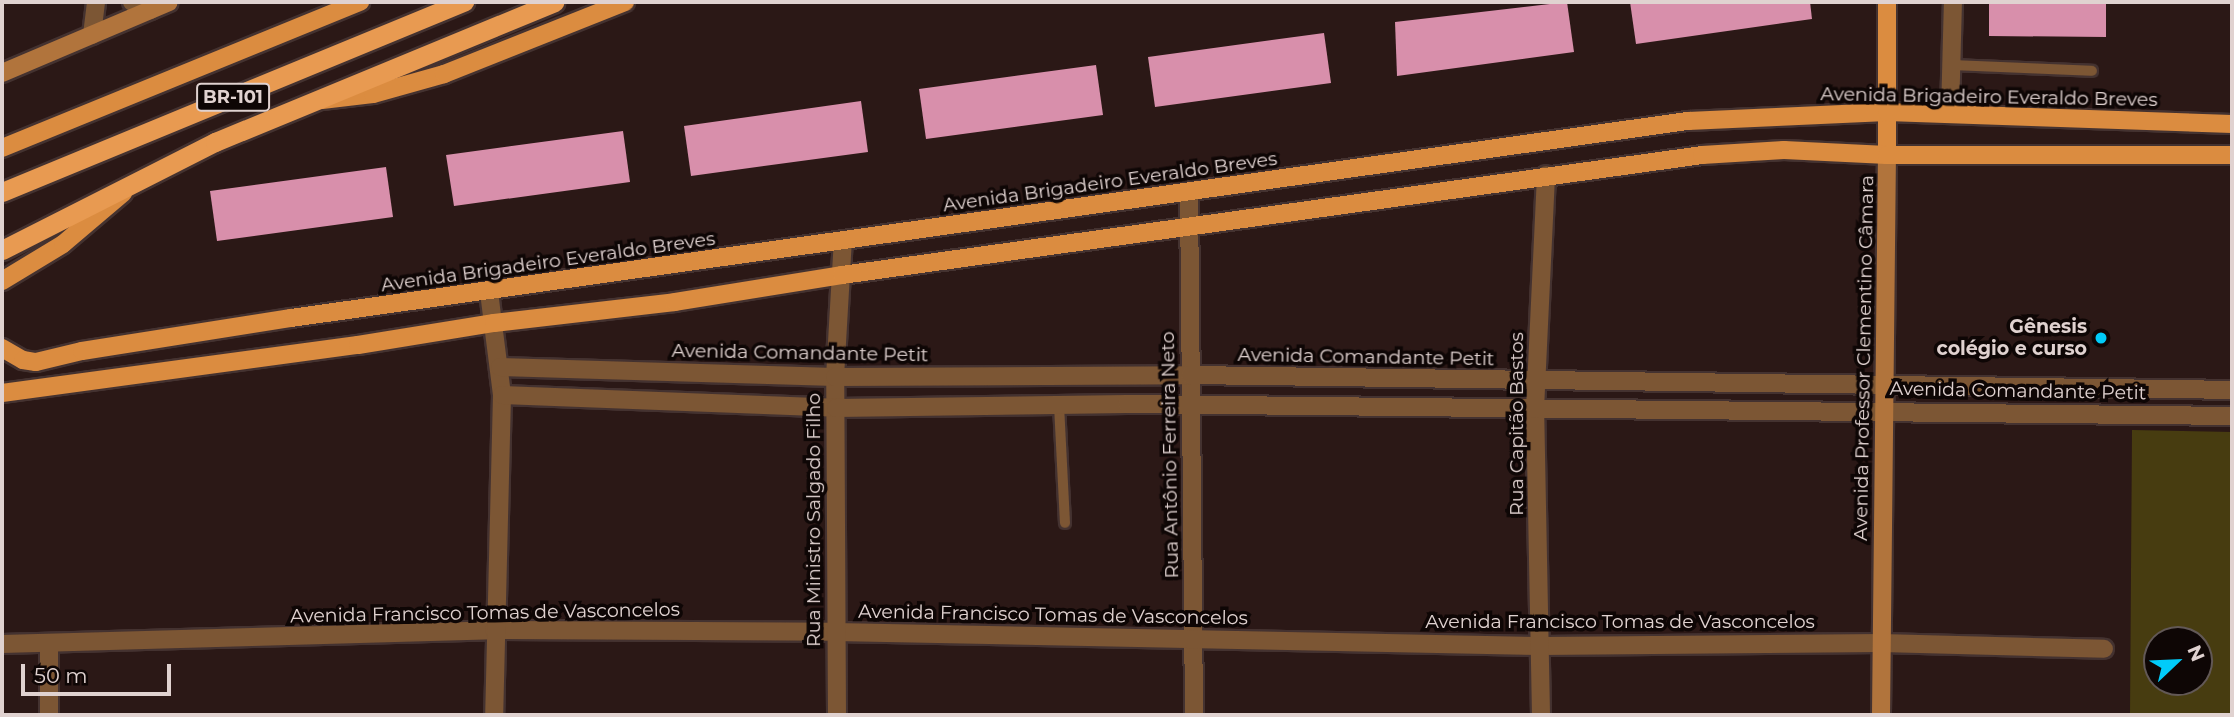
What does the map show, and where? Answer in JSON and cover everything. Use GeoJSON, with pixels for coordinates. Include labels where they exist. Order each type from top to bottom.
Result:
{"type":"FeatureCollection","features":[{"type":"Feature","properties":{"kind":"highway","name":"BR-101"},"geometry":{"type":"LineString","coordinates":[[2,192],[464,2]]}},
{"type":"Feature","properties":{"kind":"highway","name":"BR-101"},"geometry":{"type":"LineString","coordinates":[[2,250],[215,142],[311,100],[554,2]]}},
{"type":"Feature","properties":{"kind":"main road"},"geometry":{"type":"LineString","coordinates":[[2,73],[169,2]]}},
{"type":"Feature","properties":{"kind":"main road"},"geometry":{"type":"LineString","coordinates":[[2,148],[360,2]]}},
{"type":"Feature","properties":{"kind":"main road"},"geometry":{"type":"LineString","coordinates":[[311,100],[373,94],[444,74],[625,2]]}},
{"type":"Feature","properties":{"kind":"main road","name":"Avenida Professor Clementino Câmara"},"geometry":{"type":"LineString","coordinates":[[1881,715],[1887,2]]}},
{"type":"Feature","properties":{"kind":"main road","name":"Avenida Brigadeiro Everaldo Breves"},"geometry":{"type":"LineString","coordinates":[[2,348],[23,360],[36,362],[82,351],[291,318],[1189,194],[1688,121],[1887,112],[2232,124]]}},
{"type":"Feature","properties":{"kind":"main road"},"geometry":{"type":"LineString","coordinates":[[2,393],[358,345],[494,323],[675,302],[842,275],[1702,155],[1784,150],[1887,155],[2232,155]]}},
{"type":"Feature","properties":{"kind":"main road"},"geometry":{"type":"LineString","coordinates":[[2,281],[64,243],[130,187]]}},
{"type":"Feature","properties":{"kind":"street"},"geometry":{"type":"LineString","coordinates":[[92,35],[96,2]]}},
{"type":"Feature","properties":{"kind":"street"},"geometry":{"type":"LineString","coordinates":[[132,2],[150,10]]}},
{"type":"Feature","properties":{"kind":"street"},"geometry":{"type":"LineString","coordinates":[[1950,114],[1953,2]]}},
{"type":"Feature","properties":{"kind":"street","name":"Rua Capitão Bastos"},"geometry":{"type":"LineString","coordinates":[[1541,715],[1535,381],[1546,175]]}},
{"type":"Feature","properties":{"kind":"street","name":"Rua Antônio Ferreira Neto"},"geometry":{"type":"LineString","coordinates":[[1189,194],[1194,715]]}},
{"type":"Feature","properties":{"kind":"street","name":"Rua Ministro Salgado Filho"},"geometry":{"type":"LineString","coordinates":[[837,715],[835,377],[843,240]]}},
{"type":"Feature","properties":{"kind":"street"},"geometry":{"type":"LineString","coordinates":[[489,292],[502,395],[494,715]]}},
{"type":"Feature","properties":{"kind":"street","name":"Avenida Comandante Petit"},"geometry":{"type":"LineString","coordinates":[[500,367],[835,377],[1190,375],[2232,390]]}},
{"type":"Feature","properties":{"kind":"street"},"geometry":{"type":"LineString","coordinates":[[1380,378],[1380,408]]}},
{"type":"Feature","properties":{"kind":"street","name":"Avenida Comandante Petit"},"geometry":{"type":"LineString","coordinates":[[502,395],[836,408],[1059,405],[2232,415]]}},
{"type":"Feature","properties":{"kind":"street","name":"Avenida Francisco Tomas de Vasconcelos"},"geometry":{"type":"LineString","coordinates":[[2,644],[494,631],[835,632],[1541,646],[1881,643],[2104,649]]}},
{"type":"Feature","properties":{"kind":"street"},"geometry":{"type":"LineString","coordinates":[[49,643],[49,715]]}},
{"type":"Feature","properties":{"kind":"lane"},"geometry":{"type":"LineString","coordinates":[[1951,65],[2092,71]]}},
{"type":"Feature","properties":{"kind":"lane"},"geometry":{"type":"LineString","coordinates":[[1059,405],[1065,523]]}},
{"type":"Feature","properties":{"kind":"shaded area"},"geometry":{"type":"Polygon","coordinates":[[[2132,430],[2232,432],[2232,715],[2130,715],[2132,430]]]}},
{"type":"Feature","properties":{"kind":"building"},"geometry":{"type":"Polygon","coordinates":[[[1567,2],[1574,52],[1397,76],[1395,22],[1567,2]]]}},
{"type":"Feature","properties":{"kind":"building"},"geometry":{"type":"Polygon","coordinates":[[[1630,2],[1810,2],[1812,19],[1636,44],[1630,2]]]}},
{"type":"Feature","properties":{"kind":"building"},"geometry":{"type":"Polygon","coordinates":[[[1989,2],[2106,2],[2106,37],[1989,36],[1989,2]]]}},
{"type":"Feature","properties":{"kind":"building"},"geometry":{"type":"Polygon","coordinates":[[[1324,33],[1331,83],[1155,107],[1148,57],[1324,33]]]}},
{"type":"Feature","properties":{"kind":"building"},"geometry":{"type":"Polygon","coordinates":[[[1096,65],[1103,115],[926,139],[919,89],[1096,65]]]}},
{"type":"Feature","properties":{"kind":"building"},"geometry":{"type":"Polygon","coordinates":[[[861,101],[868,152],[691,176],[684,126],[861,101]]]}},
{"type":"Feature","properties":{"kind":"building"},"geometry":{"type":"Polygon","coordinates":[[[623,131],[630,182],[454,206],[446,155],[623,131]]]}},
{"type":"Feature","properties":{"kind":"building"},"geometry":{"type":"Polygon","coordinates":[[[386,167],[393,217],[217,241],[210,191],[386,167]]]}},
{"type":"Feature","properties":{"kind":"place","name":"Gênesis colégio e curso"},"geometry":{"type":"Point","coordinates":[2101,338]}}]}
